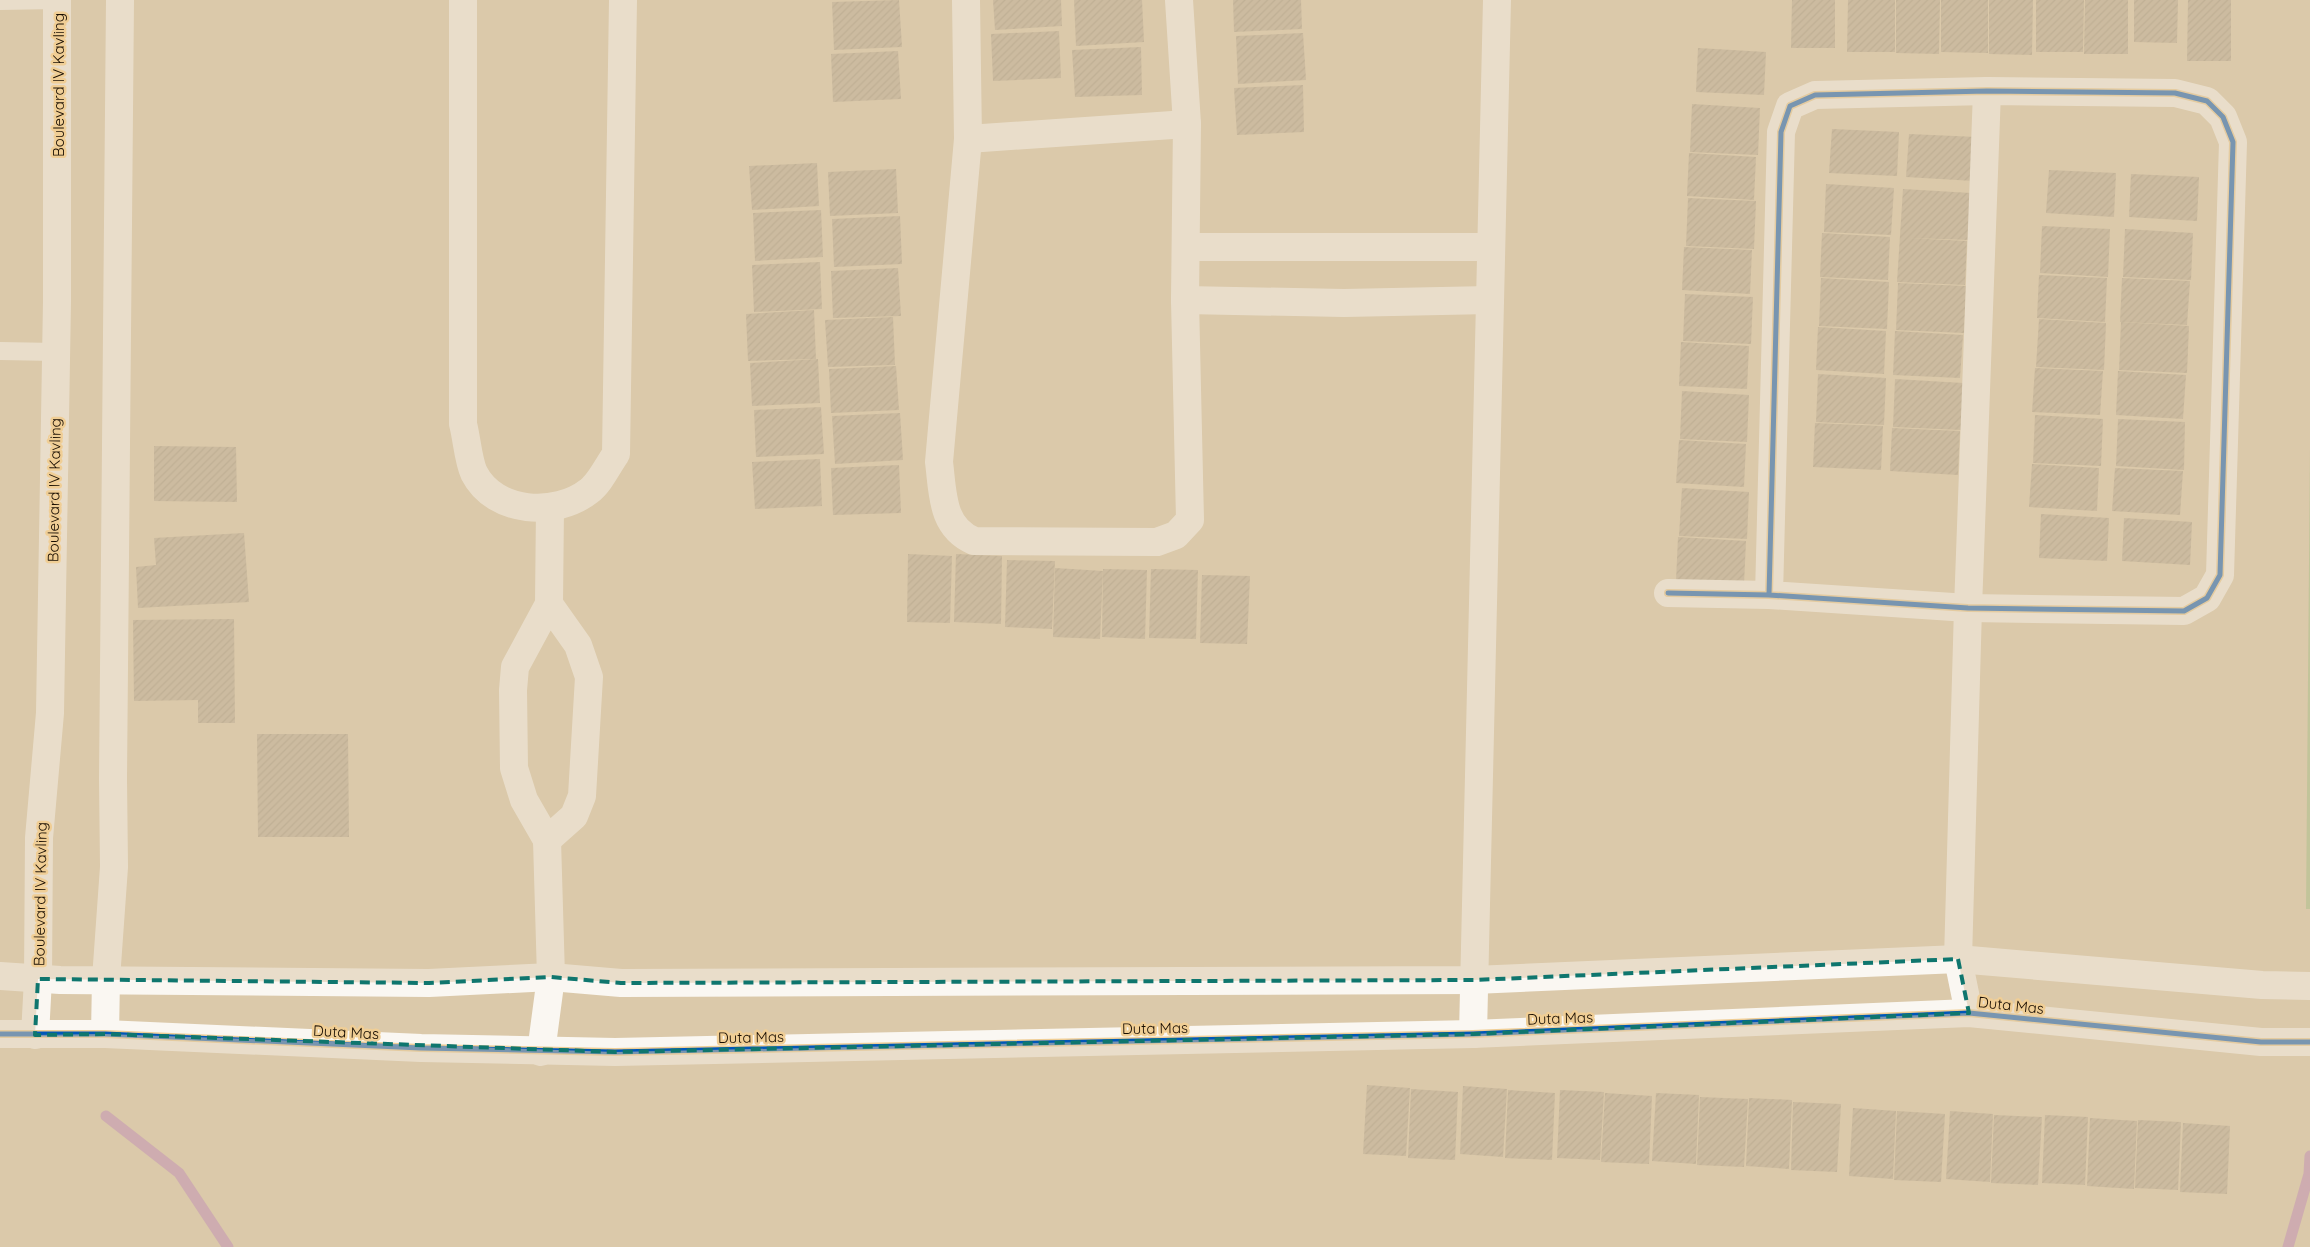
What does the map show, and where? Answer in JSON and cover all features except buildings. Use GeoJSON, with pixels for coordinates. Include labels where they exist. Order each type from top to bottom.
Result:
{"type":"FeatureCollection","features":[{"type":"Feature","properties":{"kind":"street","name":"Boulevard IV Kavling"},"geometry":{"type":"LineString","coordinates":[[35,1035],[38,979],[39,838],[50,713],[56,352],[58,0]]}},
{"type":"Feature","properties":{"kind":"street"},"geometry":{"type":"LineString","coordinates":[[105,1034],[106,979],[114,867],[113,779],[120,0]]}},
{"type":"Feature","properties":{"kind":"street"},"geometry":{"type":"LineString","coordinates":[[463,0],[463,424],[474,473],[491,495],[512,505],[530,508],[569,504],[591,490],[616,454],[623,0]]}},
{"type":"Feature","properties":{"kind":"street"},"geometry":{"type":"LineString","coordinates":[[966,0],[968,139],[939,462],[945,505],[952,525],[962,536],[974,541],[1147,542],[1157,542],[1176,536],[1190,520],[1185,300],[1187,124],[1179,0]]}},
{"type":"Feature","properties":{"kind":"street"},"geometry":{"type":"LineString","coordinates":[[1473,1034],[1497,0]]}},
{"type":"Feature","properties":{"kind":"street"},"geometry":{"type":"LineString","coordinates":[[1969,1013],[1958,959],[1968,608],[1988,91]]}},
{"type":"Feature","properties":{"kind":"street"},"geometry":{"type":"LineString","coordinates":[[1668,593],[1769,595],[1968,608],[2184,611],[2207,598],[2220,575],[2233,142],[2223,117],[2208,100],[2174,93],[1988,91],[1815,94],[1790,106],[1781,132],[1769,595]]}},
{"type":"Feature","properties":{"kind":"street"},"geometry":{"type":"LineString","coordinates":[[968,139],[1187,124]]}},
{"type":"Feature","properties":{"kind":"street"},"geometry":{"type":"LineString","coordinates":[[1186,247],[1491,247]]}},
{"type":"Feature","properties":{"kind":"street"},"geometry":{"type":"LineString","coordinates":[[1185,300],[1344,303],[1490,300]]}},
{"type":"Feature","properties":{"kind":"street"},"geometry":{"type":"LineString","coordinates":[[541,1052],[550,977],[547,840],[524,800],[514,768],[513,690],[515,667],[548,604],[550,507]]}},
{"type":"Feature","properties":{"kind":"street"},"geometry":{"type":"LineString","coordinates":[[547,840],[574,816],[582,796],[589,677],[578,645],[548,604]]}},
{"type":"Feature","properties":{"kind":"street"},"geometry":{"type":"LineString","coordinates":[[0,976],[38,979],[428,983],[550,977],[621,982],[1474,980],[1958,959],[2262,985],[2310,986]]}},
{"type":"Feature","properties":{"kind":"street","name":"Duta Mas"},"geometry":{"type":"LineString","coordinates":[[0,1034],[105,1034],[541,1052],[635,1052],[1473,1034],[1969,1013],[2262,1042],[2310,1042]]}},
{"type":"Feature","properties":{"kind":"lane"},"geometry":{"type":"LineString","coordinates":[[0,1],[58,0]]}},
{"type":"Feature","properties":{"kind":"lane"},"geometry":{"type":"LineString","coordinates":[[0,351],[56,352]]}},
{"type":"Feature","properties":{"kind":"highlighted area"},"geometry":{"type":"Polygon","coordinates":[[[1958,959],[1969,1013],[1473,1034],[615,1052],[105,1034],[35,1035],[38,979],[429,983],[551,977],[621,983],[1474,980],[1958,959]]]}},
{"type":"Feature","properties":{"kind":"green space"},"geometry":{"type":"Polygon","coordinates":[[[2310,447],[2310,909],[2306,909],[2310,447]]]}},
{"type":"Feature","properties":{"kind":"waterway"},"geometry":{"type":"LineString","coordinates":[[106,1116],[179,1173],[228,1247]]}},
{"type":"Feature","properties":{"kind":"waterway"},"geometry":{"type":"LineString","coordinates":[[2288,1247],[2309,1174],[2310,1156]]}},
{"type":"Feature","properties":{"kind":"cycle path"},"geometry":{"type":"LineString","coordinates":[[1668,593],[1769,595],[1968,608],[2184,611],[2207,598],[2220,575],[2233,142],[2223,117],[2207,101],[2175,93],[1987,91],[1815,95],[1790,106],[1781,132],[1769,595]]}},
{"type":"Feature","properties":{"kind":"cycle path"},"geometry":{"type":"LineString","coordinates":[[0,1034],[105,1034],[421,1048],[615,1052],[1473,1034],[1969,1013],[2261,1042],[2310,1042]]}}]}
